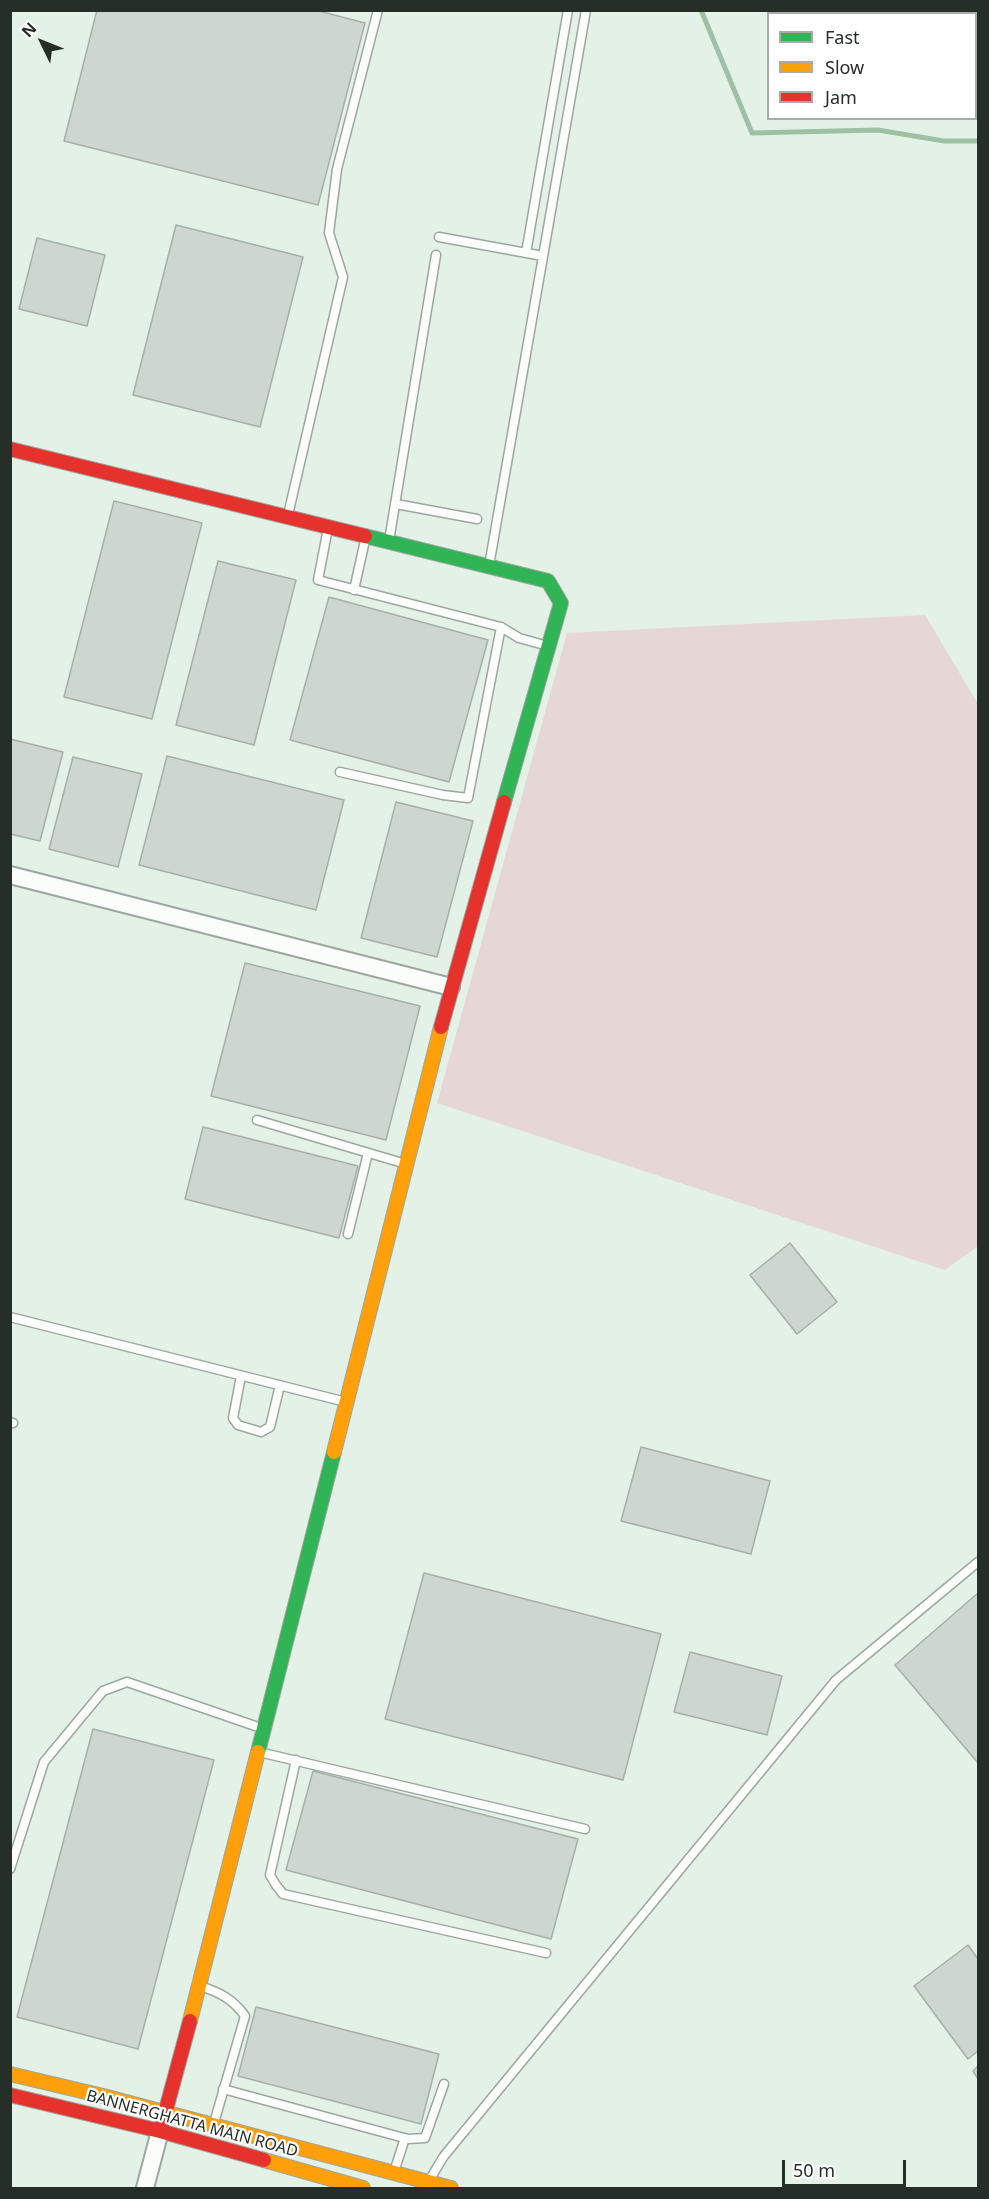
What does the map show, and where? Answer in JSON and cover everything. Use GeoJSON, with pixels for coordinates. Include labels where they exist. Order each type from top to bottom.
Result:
{"type":"FeatureCollection","features":[{"type":"Feature","properties":{"kind":"street"},"geometry":{"type":"LineString","coordinates":[[10,449],[548,581],[561,603],[451,987],[200,1985],[146,2188]]}},
{"type":"Feature","properties":{"kind":"street"},"geometry":{"type":"LineString","coordinates":[[10,875],[451,987]]}},
{"type":"Feature","properties":{"kind":"street"},"geometry":{"type":"LineString","coordinates":[[10,2074],[452,2188]]}},
{"type":"Feature","properties":{"kind":"street","name":"BANNERGHATTA MAIN ROAD"},"geometry":{"type":"LineString","coordinates":[[10,2095],[160,2131],[363,2188]]}},
{"type":"Feature","properties":{"kind":"lane"},"geometry":{"type":"LineString","coordinates":[[287,517],[343,277],[329,233],[337,169],[378,10]]}},
{"type":"Feature","properties":{"kind":"lane"},"geometry":{"type":"LineString","coordinates":[[489,567],[585,14],[568,13],[526,253]]}},
{"type":"Feature","properties":{"kind":"lane"},"geometry":{"type":"LineString","coordinates":[[558,71],[575,74]]}},
{"type":"Feature","properties":{"kind":"lane"},"geometry":{"type":"LineString","coordinates":[[547,132],[564,134]]}},
{"type":"Feature","properties":{"kind":"lane"},"geometry":{"type":"LineString","coordinates":[[535,204],[552,207]]}},
{"type":"Feature","properties":{"kind":"lane"},"geometry":{"type":"LineString","coordinates":[[439,237],[543,256]]}},
{"type":"Feature","properties":{"kind":"lane"},"geometry":{"type":"LineString","coordinates":[[389,542],[436,255]]}},
{"type":"Feature","properties":{"kind":"lane"},"geometry":{"type":"LineString","coordinates":[[396,504],[477,519]]}},
{"type":"Feature","properties":{"kind":"lane"},"geometry":{"type":"LineString","coordinates":[[328,526],[318,580],[501,627],[519,638],[548,646]]}},
{"type":"Feature","properties":{"kind":"lane"},"geometry":{"type":"LineString","coordinates":[[354,590],[367,536]]}},
{"type":"Feature","properties":{"kind":"lane"},"geometry":{"type":"LineString","coordinates":[[340,772],[443,795],[468,798],[501,627]]}},
{"type":"Feature","properties":{"kind":"lane"},"geometry":{"type":"LineString","coordinates":[[257,1120],[407,1164]]}},
{"type":"Feature","properties":{"kind":"lane"},"geometry":{"type":"LineString","coordinates":[[348,1234],[368,1153]]}},
{"type":"Feature","properties":{"kind":"lane"},"geometry":{"type":"LineString","coordinates":[[10,1317],[347,1402]]}},
{"type":"Feature","properties":{"kind":"lane"},"geometry":{"type":"LineString","coordinates":[[241,1376],[233,1418],[238,1425],[261,1432],[270,1427],[280,1385]]}},
{"type":"Feature","properties":{"kind":"lane"},"geometry":{"type":"LineString","coordinates":[[428,2182],[444,2156],[836,1680],[978,1562]]}},
{"type":"Feature","properties":{"kind":"lane"},"geometry":{"type":"LineString","coordinates":[[10,1869],[44,1762],[103,1691],[126,1682],[264,1730]]}},
{"type":"Feature","properties":{"kind":"lane"},"geometry":{"type":"LineString","coordinates":[[259,1752],[585,1829]]}},
{"type":"Feature","properties":{"kind":"lane"},"geometry":{"type":"LineString","coordinates":[[296,1761],[270,1875],[283,1894],[546,1953]]}},
{"type":"Feature","properties":{"kind":"lane"},"geometry":{"type":"LineString","coordinates":[[200,1985],[219,1992],[236,2004],[245,2016],[213,2125]]}},
{"type":"Feature","properties":{"kind":"lane"},"geometry":{"type":"LineString","coordinates":[[223,2089],[405,2138],[424,2138],[444,2084]]}},
{"type":"Feature","properties":{"kind":"lane"},"geometry":{"type":"LineString","coordinates":[[393,2173],[405,2138]]}},
{"type":"Feature","properties":{"kind":"shaded area"},"geometry":{"type":"Polygon","coordinates":[[[925,615],[978,704],[978,1246],[945,1270],[437,1103],[567,633],[925,615]]]}},
{"type":"Feature","properties":{"kind":"building"},"geometry":{"type":"Polygon","coordinates":[[[97,10],[315,10],[365,23],[318,205],[64,141],[97,10]]]}},
{"type":"Feature","properties":{"kind":"building"},"geometry":{"type":"Polygon","coordinates":[[[176,225],[303,257],[260,427],[133,395],[176,225]]]}},
{"type":"Feature","properties":{"kind":"building"},"geometry":{"type":"Polygon","coordinates":[[[37,238],[105,255],[87,326],[19,309],[37,238]]]}},
{"type":"Feature","properties":{"kind":"building"},"geometry":{"type":"Polygon","coordinates":[[[114,501],[202,523],[152,719],[64,697],[114,501]]]}},
{"type":"Feature","properties":{"kind":"building"},"geometry":{"type":"Polygon","coordinates":[[[218,561],[296,580],[254,745],[176,725],[218,561]]]}},
{"type":"Feature","properties":{"kind":"building"},"geometry":{"type":"Polygon","coordinates":[[[329,597],[488,640],[449,782],[290,740],[329,597]]]}},
{"type":"Feature","properties":{"kind":"building"},"geometry":{"type":"Polygon","coordinates":[[[10,739],[63,752],[40,841],[10,834],[10,739]]]}},
{"type":"Feature","properties":{"kind":"building"},"geometry":{"type":"Polygon","coordinates":[[[167,756],[344,800],[316,910],[139,865],[167,756]]]}},
{"type":"Feature","properties":{"kind":"building"},"geometry":{"type":"Polygon","coordinates":[[[73,757],[142,774],[118,867],[49,849],[73,757]]]}},
{"type":"Feature","properties":{"kind":"building"},"geometry":{"type":"Polygon","coordinates":[[[396,802],[473,821],[437,957],[361,938],[396,802]]]}},
{"type":"Feature","properties":{"kind":"building"},"geometry":{"type":"Polygon","coordinates":[[[245,963],[420,1006],[386,1140],[211,1096],[245,963]]]}},
{"type":"Feature","properties":{"kind":"building"},"geometry":{"type":"Polygon","coordinates":[[[203,1127],[358,1166],[339,1238],[185,1199],[203,1127]]]}},
{"type":"Feature","properties":{"kind":"building"},"geometry":{"type":"Polygon","coordinates":[[[790,1243],[837,1302],[797,1334],[750,1275],[790,1243]]]}},
{"type":"Feature","properties":{"kind":"building"},"geometry":{"type":"Polygon","coordinates":[[[641,1447],[770,1481],[751,1554],[621,1521],[641,1447]]]}},
{"type":"Feature","properties":{"kind":"building"},"geometry":{"type":"Polygon","coordinates":[[[424,1573],[661,1634],[623,1780],[385,1719],[424,1573]]]}},
{"type":"Feature","properties":{"kind":"building"},"geometry":{"type":"Polygon","coordinates":[[[978,1593],[978,1763],[895,1665],[978,1593]]]}},
{"type":"Feature","properties":{"kind":"building"},"geometry":{"type":"Polygon","coordinates":[[[690,1652],[782,1676],[767,1735],[674,1712],[690,1652]]]}},
{"type":"Feature","properties":{"kind":"building"},"geometry":{"type":"Polygon","coordinates":[[[93,1729],[214,1760],[138,2049],[17,2017],[93,1729]]]}},
{"type":"Feature","properties":{"kind":"building"},"geometry":{"type":"Polygon","coordinates":[[[313,1771],[578,1839],[551,1939],[286,1870],[313,1771]]]}},
{"type":"Feature","properties":{"kind":"building"},"geometry":{"type":"Polygon","coordinates":[[[968,1945],[978,1959],[978,2051],[968,2059],[914,1986],[968,1945]]]}},
{"type":"Feature","properties":{"kind":"building"},"geometry":{"type":"Polygon","coordinates":[[[256,2007],[439,2054],[421,2124],[238,2076],[256,2007]]]}},
{"type":"Feature","properties":{"kind":"building"},"geometry":{"type":"Polygon","coordinates":[[[978,2066],[978,2079],[973,2071],[978,2066]]]}},
{"type":"Feature","properties":{"kind":"waterway"},"geometry":{"type":"LineString","coordinates":[[701,10],[752,133],[878,130],[944,141],[978,141]]}},
{"type":"Feature","properties":{"kind":"traffic: fast"},"geometry":{"type":"LineString","coordinates":[[365,536],[548,581],[561,603],[504,802]]}},
{"type":"Feature","properties":{"kind":"traffic: fast"},"geometry":{"type":"LineString","coordinates":[[258,1752],[334,1452]]}},
{"type":"Feature","properties":{"kind":"traffic: slow"},"geometry":{"type":"LineString","coordinates":[[334,1452],[441,1027]]}},
{"type":"Feature","properties":{"kind":"traffic: slow"},"geometry":{"type":"LineString","coordinates":[[190,2021],[258,1752]]}},
{"type":"Feature","properties":{"kind":"traffic: slow"},"geometry":{"type":"LineString","coordinates":[[10,2074],[103,2096],[451,2188]]}},
{"type":"Feature","properties":{"kind":"traffic: slow"},"geometry":{"type":"LineString","coordinates":[[264,2160],[363,2188]]}},
{"type":"Feature","properties":{"kind":"traffic: jam"},"geometry":{"type":"LineString","coordinates":[[10,449],[365,536]]}},
{"type":"Feature","properties":{"kind":"traffic: jam"},"geometry":{"type":"LineString","coordinates":[[441,1027],[504,802]]}},
{"type":"Feature","properties":{"kind":"traffic: jam"},"geometry":{"type":"LineString","coordinates":[[161,2128],[190,2021]]}},
{"type":"Feature","properties":{"kind":"traffic: jam"},"geometry":{"type":"LineString","coordinates":[[10,2095],[160,2131],[264,2160]]}}]}
